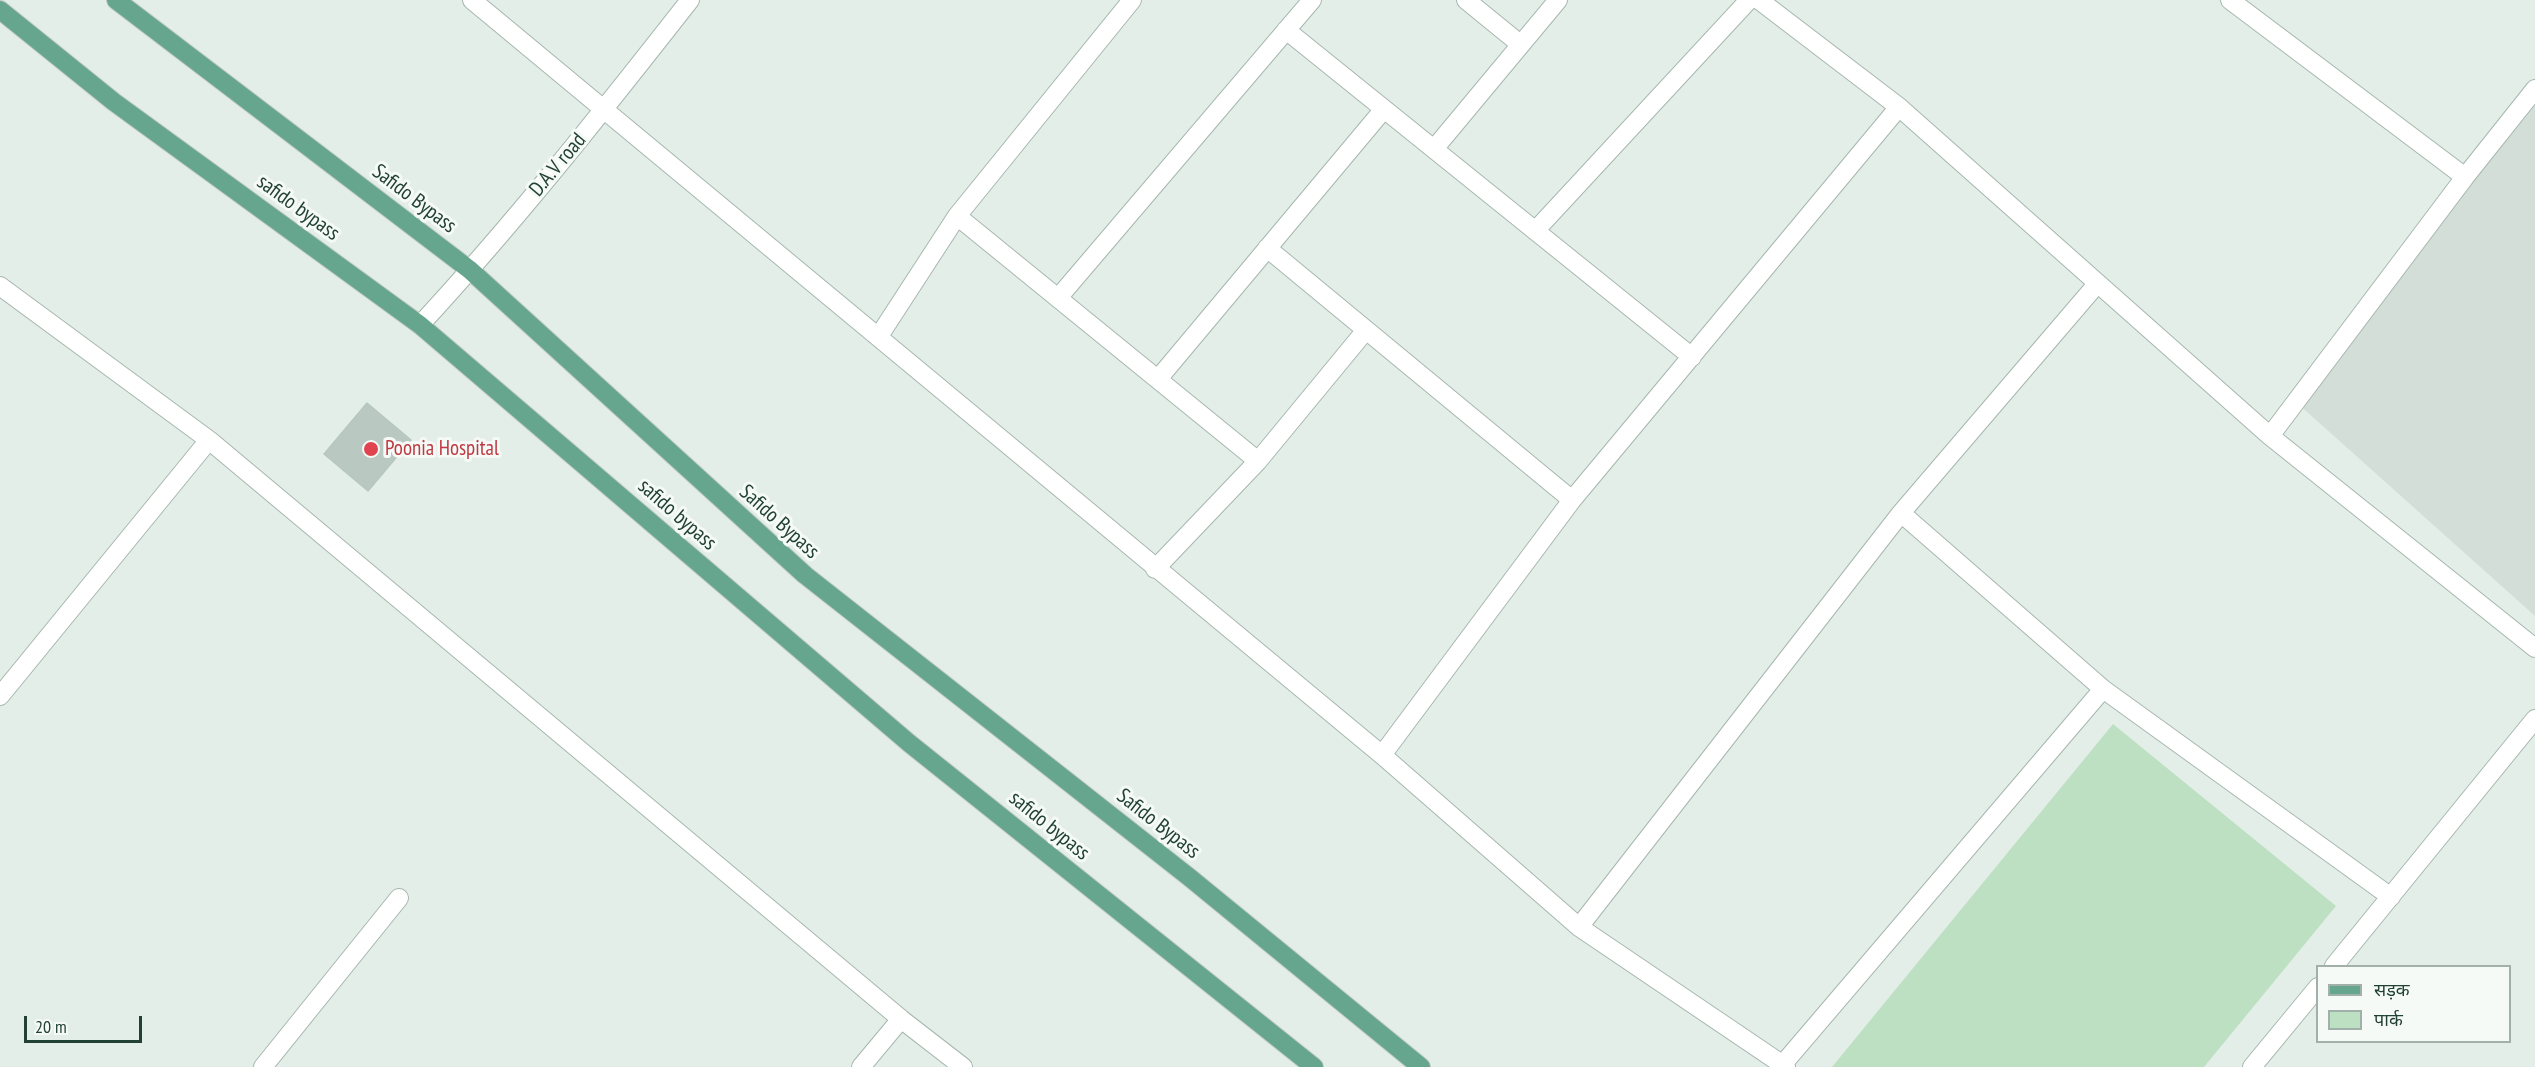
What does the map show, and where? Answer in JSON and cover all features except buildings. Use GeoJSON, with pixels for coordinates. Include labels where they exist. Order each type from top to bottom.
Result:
{"type":"FeatureCollection","features":[{"type":"Feature","properties":{"kind":"main road","name":"Safido Bypass"},"geometry":{"type":"LineString","coordinates":[[116,0],[470,270],[805,575],[1189,877],[1421,1067]]}},
{"type":"Feature","properties":{"kind":"main road","name":"safido bypass"},"geometry":{"type":"LineString","coordinates":[[0,10],[114,102],[420,324],[909,743],[1314,1067]]}},
{"type":"Feature","properties":{"kind":"street"},"geometry":{"type":"LineString","coordinates":[[472,0],[1382,755],[1579,927],[1784,1066],[2103,689]]}},
{"type":"Feature","properties":{"kind":"street","name":"D.A.V road"},"geometry":{"type":"LineString","coordinates":[[420,324],[470,270],[603,111],[690,0]]}},
{"type":"Feature","properties":{"kind":"street"},"geometry":{"type":"LineString","coordinates":[[879,336],[957,216],[1132,0]]}},
{"type":"Feature","properties":{"kind":"street"},"geometry":{"type":"LineString","coordinates":[[1058,298],[1312,0]]}},
{"type":"Feature","properties":{"kind":"street"},"geometry":{"type":"LineString","coordinates":[[1466,0],[1520,44]]}},
{"type":"Feature","properties":{"kind":"street"},"geometry":{"type":"LineString","coordinates":[[1434,149],[1558,0]]}},
{"type":"Feature","properties":{"kind":"street"},"geometry":{"type":"LineString","coordinates":[[1536,231],[1749,0]]}},
{"type":"Feature","properties":{"kind":"street"},"geometry":{"type":"LineString","coordinates":[[1759,0],[1899,107],[2270,436],[2535,648]]}},
{"type":"Feature","properties":{"kind":"street"},"geometry":{"type":"LineString","coordinates":[[2232,1],[2465,177]]}},
{"type":"Feature","properties":{"kind":"street"},"geometry":{"type":"LineString","coordinates":[[1286,30],[1692,357]]}},
{"type":"Feature","properties":{"kind":"street"},"geometry":{"type":"LineString","coordinates":[[2270,436],[2465,177],[2535,89]]}},
{"type":"Feature","properties":{"kind":"street"},"geometry":{"type":"LineString","coordinates":[[1382,755],[1572,500],[1899,107]]}},
{"type":"Feature","properties":{"kind":"street"},"geometry":{"type":"LineString","coordinates":[[1158,379],[1384,109]]}},
{"type":"Feature","properties":{"kind":"street"},"geometry":{"type":"LineString","coordinates":[[957,216],[1258,461]]}},
{"type":"Feature","properties":{"kind":"street"},"geometry":{"type":"LineString","coordinates":[[1267,249],[1572,500]]}},
{"type":"Feature","properties":{"kind":"street"},"geometry":{"type":"LineString","coordinates":[[1579,927],[1901,513],[2097,284]]}},
{"type":"Feature","properties":{"kind":"street"},"geometry":{"type":"LineString","coordinates":[[0,286],[209,440],[901,1019],[963,1067]]}},
{"type":"Feature","properties":{"kind":"street"},"geometry":{"type":"LineString","coordinates":[[1155,569],[1258,461],[1366,330]]}},
{"type":"Feature","properties":{"kind":"street"},"geometry":{"type":"LineString","coordinates":[[0,696],[209,440]]}},
{"type":"Feature","properties":{"kind":"street"},"geometry":{"type":"LineString","coordinates":[[1901,513],[2103,689],[2391,897]]}},
{"type":"Feature","properties":{"kind":"street"},"geometry":{"type":"LineString","coordinates":[[2335,965],[2535,719]]}},
{"type":"Feature","properties":{"kind":"street"},"geometry":{"type":"LineString","coordinates":[[262,1067],[399,898]]}},
{"type":"Feature","properties":{"kind":"street"},"geometry":{"type":"LineString","coordinates":[[2252,1067],[2316,989]]}},
{"type":"Feature","properties":{"kind":"street"},"geometry":{"type":"LineString","coordinates":[[861,1067],[901,1019]]}},
{"type":"Feature","properties":{"kind":"shaded area"},"geometry":{"type":"Polygon","coordinates":[[[2535,96],[2535,616],[2296,402],[2535,96]]]}},
{"type":"Feature","properties":{"kind":"green space"},"geometry":{"type":"Polygon","coordinates":[[[2113,724],[2336,906],[2204,1067],[1832,1067],[2113,724]]]}},
{"type":"Feature","properties":{"kind":"place","name":"Poonia Hospital"},"geometry":{"type":"Point","coordinates":[371,449]}}]}
